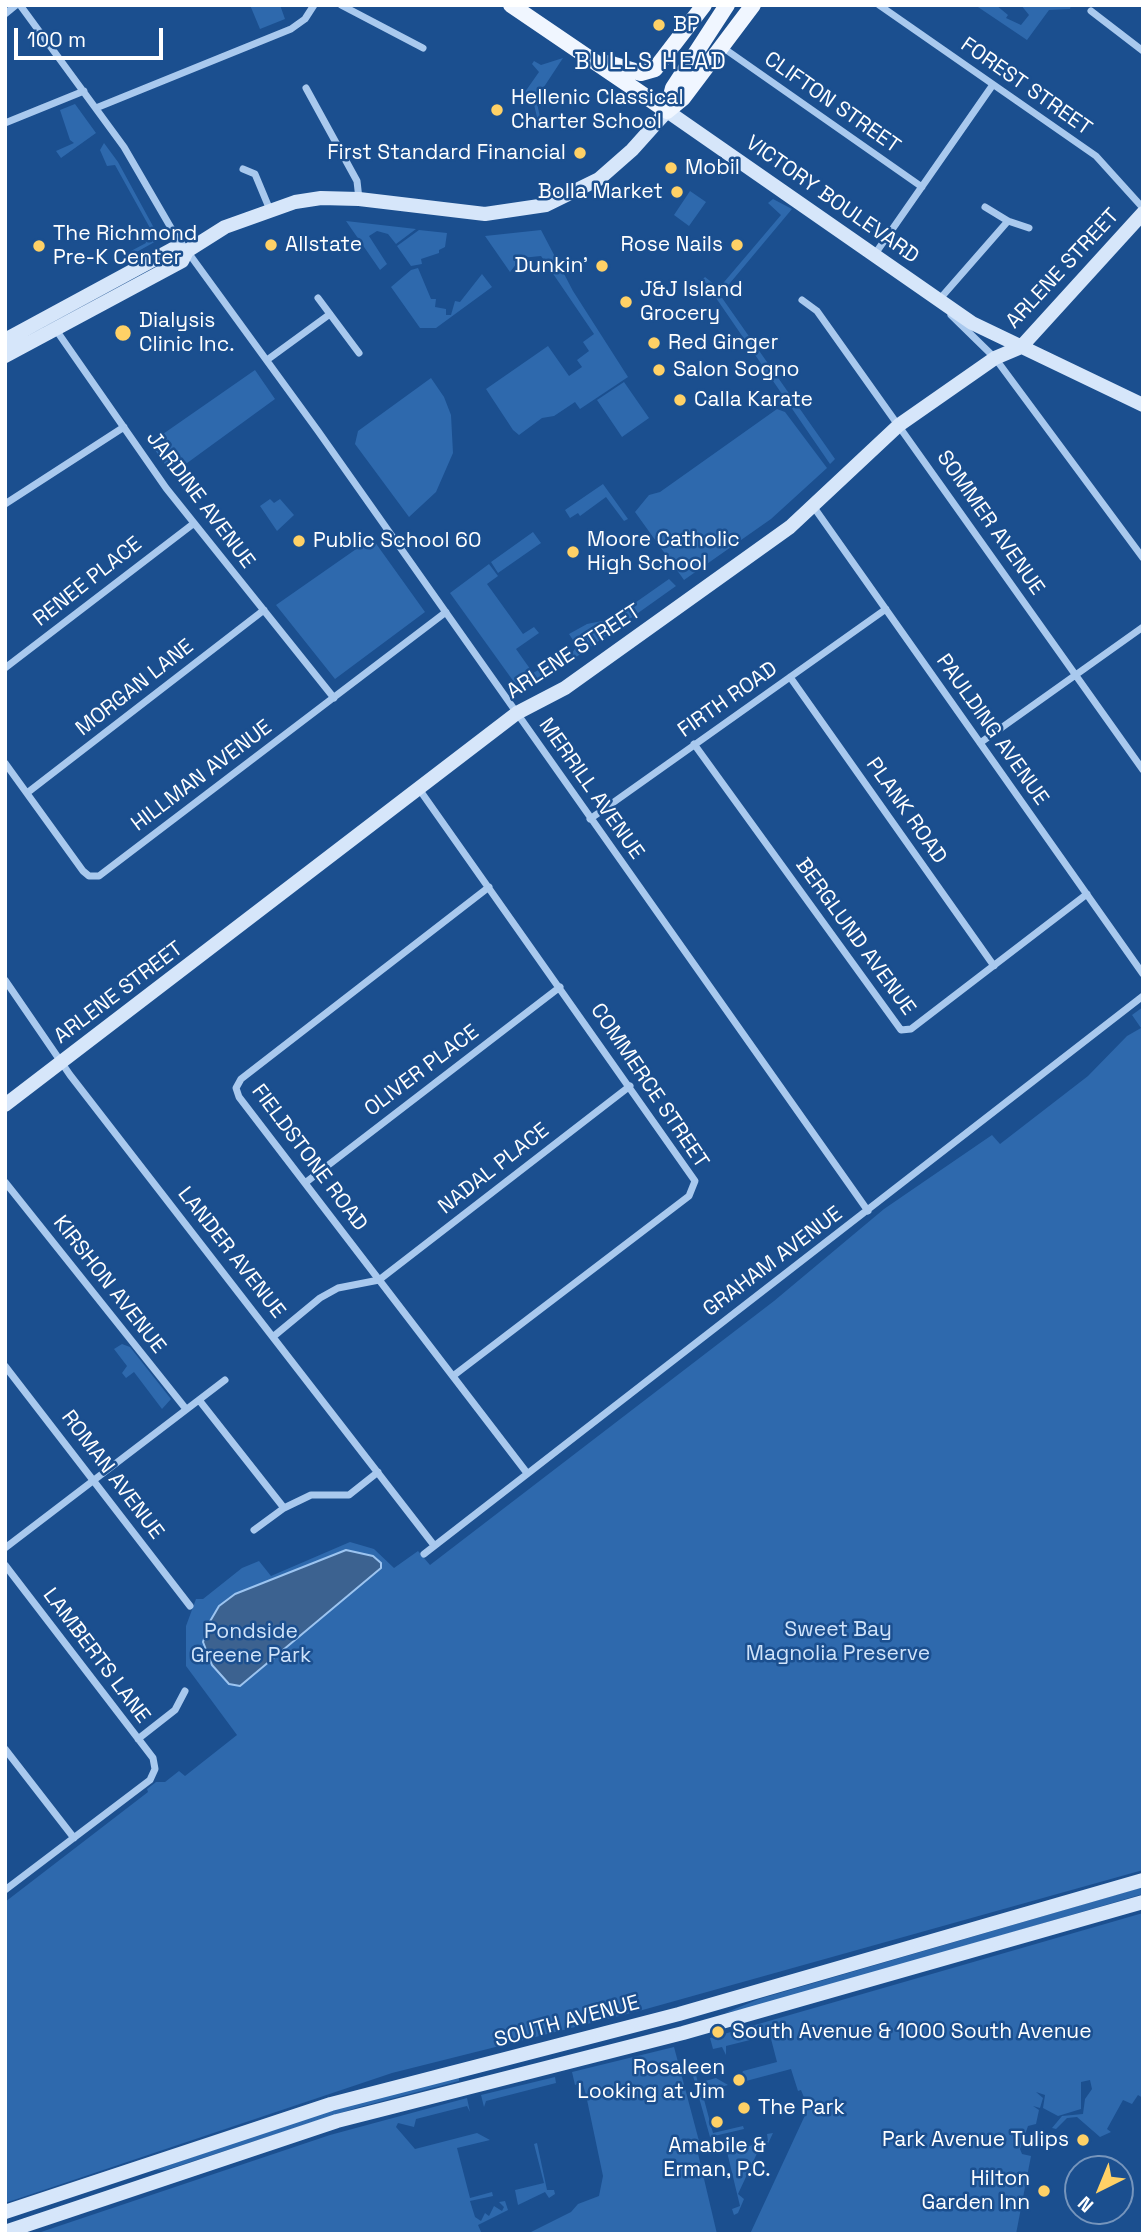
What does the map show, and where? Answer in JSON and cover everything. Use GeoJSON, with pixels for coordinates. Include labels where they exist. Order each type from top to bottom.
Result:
{"type":"FeatureCollection","features":[{"type":"Feature","properties":{"kind":"main road","name":"VICTORY BOULEVARD"},"geometry":{"type":"LineString","coordinates":[[511,5],[667,111]]}},
{"type":"Feature","properties":{"kind":"main road"},"geometry":{"type":"LineString","coordinates":[[576,49],[627,70],[648,72],[660,64],[704,5]]}},
{"type":"Feature","properties":{"kind":"main road"},"geometry":{"type":"LineString","coordinates":[[667,111],[673,88],[727,5]]}},
{"type":"Feature","properties":{"kind":"main road"},"geometry":{"type":"LineString","coordinates":[[667,111],[683,98],[753,5]]}},
{"type":"Feature","properties":{"kind":"street"},"geometry":{"type":"LineString","coordinates":[[5,14],[18,5]]}},
{"type":"Feature","properties":{"kind":"street","name":"MERRILL AVENUE"},"geometry":{"type":"LineString","coordinates":[[18,5],[124,147],[187,251],[869,1211]]}},
{"type":"Feature","properties":{"kind":"street"},"geometry":{"type":"LineString","coordinates":[[96,108],[291,29],[305,19],[314,5]]}},
{"type":"Feature","properties":{"kind":"street"},"geometry":{"type":"LineString","coordinates":[[341,5],[423,48]]}},
{"type":"Feature","properties":{"kind":"street","name":"FOREST STREET"},"geometry":{"type":"LineString","coordinates":[[879,5],[1096,156],[1143,208]]}},
{"type":"Feature","properties":{"kind":"street"},"geometry":{"type":"LineString","coordinates":[[1091,11],[1143,51]]}},
{"type":"Feature","properties":{"kind":"street","name":"CLIFTON STREET"},"geometry":{"type":"LineString","coordinates":[[722,47],[922,187]]}},
{"type":"Feature","properties":{"kind":"street"},"geometry":{"type":"LineString","coordinates":[[875,254],[992,86]]}},
{"type":"Feature","properties":{"kind":"street"},"geometry":{"type":"LineString","coordinates":[[306,88],[358,181],[359,199]]}},
{"type":"Feature","properties":{"kind":"street"},"geometry":{"type":"LineString","coordinates":[[5,123],[84,91]]}},
{"type":"Feature","properties":{"kind":"street"},"geometry":{"type":"LineString","coordinates":[[5,356],[182,261],[187,251],[225,227],[270,210],[321,198],[359,199],[485,214],[546,205],[582,190],[604,176],[667,111]]}},
{"type":"Feature","properties":{"kind":"street","name":"VICTORY BOULEVARD"},"geometry":{"type":"LineString","coordinates":[[667,111],[972,323],[1143,405]]}},
{"type":"Feature","properties":{"kind":"street"},"geometry":{"type":"LineString","coordinates":[[243,169],[255,174],[270,210]]}},
{"type":"Feature","properties":{"kind":"street"},"geometry":{"type":"LineString","coordinates":[[985,206],[1008,221],[1029,228]]}},
{"type":"Feature","properties":{"kind":"street","name":"ARLENE STREET"},"geometry":{"type":"LineString","coordinates":[[5,1105],[517,713],[565,688],[762,548],[813,506],[899,425],[995,358],[1021,347],[1143,213]]}},
{"type":"Feature","properties":{"kind":"street"},"geometry":{"type":"LineString","coordinates":[[1008,221],[937,301],[995,358],[1143,558]]}},
{"type":"Feature","properties":{"kind":"street"},"geometry":{"type":"LineString","coordinates":[[5,340],[173,249],[187,251]]}},
{"type":"Feature","properties":{"kind":"street"},"geometry":{"type":"LineString","coordinates":[[318,298],[359,354]]}},
{"type":"Feature","properties":{"kind":"street","name":"SOMMER AVENUE"},"geometry":{"type":"LineString","coordinates":[[802,300],[817,311],[1143,770]]}},
{"type":"Feature","properties":{"kind":"street"},"geometry":{"type":"LineString","coordinates":[[267,360],[330,314]]}},
{"type":"Feature","properties":{"kind":"street","name":"JARDINE AVENUE"},"geometry":{"type":"LineString","coordinates":[[47,317],[193,524],[334,698]]}},
{"type":"Feature","properties":{"kind":"street"},"geometry":{"type":"LineString","coordinates":[[5,504],[124,428]]}},
{"type":"Feature","properties":{"kind":"street","name":"PAULDING AVENUE"},"geometry":{"type":"LineString","coordinates":[[813,506],[1143,974]]}},
{"type":"Feature","properties":{"kind":"street","name":"RENEE PLACE"},"geometry":{"type":"LineString","coordinates":[[5,668],[193,524]]}},
{"type":"Feature","properties":{"kind":"street","name":"MORGAN LANE"},"geometry":{"type":"LineString","coordinates":[[27,793],[264,610]]}},
{"type":"Feature","properties":{"kind":"street","name":"FIRTH ROAD"},"geometry":{"type":"LineString","coordinates":[[590,819],[886,610]]}},
{"type":"Feature","properties":{"kind":"street","name":"HILLMAN AVENUE"},"geometry":{"type":"LineString","coordinates":[[5,763],[83,872],[89,876],[99,876],[446,612]]}},
{"type":"Feature","properties":{"kind":"street"},"geometry":{"type":"LineString","coordinates":[[980,743],[1143,627]]}},
{"type":"Feature","properties":{"kind":"street","name":"PLANK ROAD"},"geometry":{"type":"LineString","coordinates":[[790,677],[994,966]]}},
{"type":"Feature","properties":{"kind":"street","name":"BERGLUND AVENUE"},"geometry":{"type":"LineString","coordinates":[[694,744],[895,1027],[907,1031],[911,1029],[1087,894]]}},
{"type":"Feature","properties":{"kind":"street","name":"COMMERCE STREET"},"geometry":{"type":"LineString","coordinates":[[419,789],[692,1175],[693,1191],[453,1376]]}},
{"type":"Feature","properties":{"kind":"street","name":"FIELDSTONE ROAD"},"geometry":{"type":"LineString","coordinates":[[489,887],[238,1083],[239,1097],[527,1473]]}},
{"type":"Feature","properties":{"kind":"street","name":"LANDER AVENUE"},"geometry":{"type":"LineString","coordinates":[[5,980],[61,1063],[433,1544]]}},
{"type":"Feature","properties":{"kind":"street","name":"OLIVER PLACE"},"geometry":{"type":"LineString","coordinates":[[305,1183],[560,987]]}},
{"type":"Feature","properties":{"kind":"street","name":"GRAHAM AVENUE"},"geometry":{"type":"LineString","coordinates":[[424,1555],[433,1544],[869,1211],[1143,996]]}},
{"type":"Feature","properties":{"kind":"street","name":"NADAL PLACE"},"geometry":{"type":"LineString","coordinates":[[379,1280],[630,1086]]}},
{"type":"Feature","properties":{"kind":"street","name":"KIRSHON AVENUE"},"geometry":{"type":"LineString","coordinates":[[5,1182],[186,1409]]}},
{"type":"Feature","properties":{"kind":"street"},"geometry":{"type":"LineString","coordinates":[[274,1336],[320,1298],[338,1289],[379,1280]]}},
{"type":"Feature","properties":{"kind":"street","name":"ROMAN AVENUE"},"geometry":{"type":"LineString","coordinates":[[5,1366],[190,1606]]}},
{"type":"Feature","properties":{"kind":"street"},"geometry":{"type":"LineString","coordinates":[[5,1548],[225,1380]]}},
{"type":"Feature","properties":{"kind":"street"},"geometry":{"type":"LineString","coordinates":[[199,1401],[284,1508]]}},
{"type":"Feature","properties":{"kind":"street"},"geometry":{"type":"LineString","coordinates":[[254,1530],[284,1508],[318,1493],[342,1497],[349,1495],[378,1472]]}},
{"type":"Feature","properties":{"kind":"street","name":"LAMBERTS LANE"},"geometry":{"type":"LineString","coordinates":[[5,1565],[153,1758],[155,1769],[150,1780],[74,1838]]}},
{"type":"Feature","properties":{"kind":"street"},"geometry":{"type":"LineString","coordinates":[[138,1739],[175,1710],[186,1691]]}},
{"type":"Feature","properties":{"kind":"street"},"geometry":{"type":"LineString","coordinates":[[5,1749],[74,1838],[5,1890]]}},
{"type":"Feature","properties":{"kind":"street","name":"SOUTH AVENUE"},"geometry":{"type":"LineString","coordinates":[[5,2212],[331,2104],[692,2010],[1143,1880]]}},
{"type":"Feature","properties":{"kind":"street","name":"SOUTH AVENUE"},"geometry":{"type":"LineString","coordinates":[[5,2232],[337,2121],[683,2033],[1143,1902]]}},
{"type":"Feature","properties":{"kind":"green space"},"geometry":{"type":"Polygon","coordinates":[[[250,5],[280,5],[285,19],[260,29],[250,5]]]}},
{"type":"Feature","properties":{"kind":"green space"},"geometry":{"type":"Polygon","coordinates":[[[975,5],[996,5],[1008,15],[1006,18],[1021,25],[1029,15],[1021,5],[1071,5],[1070,9],[1049,10],[1027,40],[975,5]]]}},
{"type":"Feature","properties":{"kind":"green space"},"geometry":{"type":"Polygon","coordinates":[[[563,58],[536,99],[543,130],[540,130],[533,100],[520,99],[539,72],[532,64],[534,61],[541,65],[563,58]]]}},
{"type":"Feature","properties":{"kind":"green space"},"geometry":{"type":"Polygon","coordinates":[[[75,104],[96,133],[61,158],[56,151],[74,143],[70,140],[60,110],[75,104]]]}},
{"type":"Feature","properties":{"kind":"green space"},"geometry":{"type":"Polygon","coordinates":[[[104,143],[118,162],[160,239],[133,254],[131,251],[146,243],[143,234],[150,228],[115,165],[107,166],[100,150],[104,143]]]}},
{"type":"Feature","properties":{"kind":"green space"},"geometry":{"type":"Polygon","coordinates":[[[690,191],[706,202],[689,226],[674,215],[690,191]]]}},
{"type":"Feature","properties":{"kind":"green space"},"geometry":{"type":"Polygon","coordinates":[[[773,199],[792,209],[720,295],[835,459],[830,464],[703,279],[705,277],[719,288],[781,215],[768,203],[773,199]]]}},
{"type":"Feature","properties":{"kind":"green space"},"geometry":{"type":"Polygon","coordinates":[[[346,221],[416,229],[396,244],[388,234],[377,231],[369,236],[387,264],[380,270],[346,221]]]}},
{"type":"Feature","properties":{"kind":"green space"},"geometry":{"type":"Polygon","coordinates":[[[419,230],[447,233],[445,247],[439,250],[439,253],[421,259],[422,264],[411,266],[397,246],[419,230]]]}},
{"type":"Feature","properties":{"kind":"green space"},"geometry":{"type":"Polygon","coordinates":[[[541,230],[573,291],[628,377],[580,409],[575,402],[554,416],[542,418],[519,435],[486,389],[548,346],[569,376],[582,367],[577,360],[589,351],[583,342],[594,334],[541,256],[521,258],[510,272],[485,236],[541,230]]]}},
{"type":"Feature","properties":{"kind":"green space"},"geometry":{"type":"Polygon","coordinates":[[[418,268],[431,299],[436,299],[435,307],[446,309],[446,315],[451,315],[455,301],[460,302],[482,274],[492,287],[436,328],[420,328],[391,287],[411,270],[418,268]]]}},
{"type":"Feature","properties":{"kind":"green space"},"geometry":{"type":"Polygon","coordinates":[[[255,370],[275,399],[172,474],[150,443],[255,370]]]}},
{"type":"Feature","properties":{"kind":"green space"},"geometry":{"type":"Polygon","coordinates":[[[431,378],[444,397],[451,415],[453,453],[436,492],[409,517],[355,444],[358,431],[431,378]]]}},
{"type":"Feature","properties":{"kind":"green space"},"geometry":{"type":"Polygon","coordinates":[[[624,382],[649,418],[622,437],[597,400],[624,382]]]}},
{"type":"Feature","properties":{"kind":"green space"},"geometry":{"type":"Polygon","coordinates":[[[777,409],[785,412],[827,468],[771,519],[684,580],[635,512],[649,495],[660,492],[777,409]]]}},
{"type":"Feature","properties":{"kind":"green space"},"geometry":{"type":"Polygon","coordinates":[[[603,484],[628,519],[624,521],[606,497],[580,516],[578,513],[570,518],[565,510],[603,484]]]}},
{"type":"Feature","properties":{"kind":"green space"},"geometry":{"type":"Polygon","coordinates":[[[270,499],[274,503],[280,499],[294,515],[277,531],[260,506],[270,499]]]}},
{"type":"Feature","properties":{"kind":"green space"},"geometry":{"type":"Polygon","coordinates":[[[533,532],[541,543],[498,573],[491,562],[533,532]]]}},
{"type":"Feature","properties":{"kind":"green space"},"geometry":{"type":"Polygon","coordinates":[[[372,538],[425,612],[335,679],[276,605],[372,538]]]}},
{"type":"Feature","properties":{"kind":"green space"},"geometry":{"type":"Polygon","coordinates":[[[489,564],[498,576],[487,584],[523,634],[534,627],[539,633],[516,649],[533,673],[560,658],[565,665],[519,689],[450,593],[489,564]]]}},
{"type":"Feature","properties":{"kind":"green space"},"geometry":{"type":"Polygon","coordinates":[[[669,579],[676,586],[572,660],[569,657],[577,646],[569,634],[587,624],[612,619],[669,579]]]}},
{"type":"Feature","properties":{"kind":"green space","name":"Sweet Bay Magnolia Preserve"},"geometry":{"type":"Polygon","coordinates":[[[1143,1007],[1143,1870],[639,2011],[392,2073],[5,2203],[5,1902],[148,1792],[147,1789],[156,1782],[165,1782],[179,1771],[185,1776],[237,1735],[186,1666],[186,1626],[196,1599],[203,1599],[242,1568],[259,1561],[271,1576],[350,1542],[374,1549],[394,1568],[418,1551],[430,1565],[774,1301],[884,1209],[992,1135],[1000,1144],[1088,1076],[1127,1036],[1141,1028],[1132,1015],[1143,1007]]]}},
{"type":"Feature","properties":{"kind":"green space"},"geometry":{"type":"Polygon","coordinates":[[[122,1344],[130,1347],[171,1399],[162,1409],[134,1372],[126,1378],[122,1373],[127,1366],[114,1349],[122,1344]]]}},
{"type":"Feature","properties":{"kind":"green space"},"geometry":{"type":"Polygon","coordinates":[[[1143,1887],[1143,1894],[764,2005],[725,2013],[759,1999],[1143,1887]]]}},
{"type":"Feature","properties":{"kind":"green space"},"geometry":{"type":"Polygon","coordinates":[[[1143,1913],[1143,2098],[1138,2095],[1132,2104],[1123,2100],[1107,2129],[1111,2132],[1100,2137],[1077,2117],[1067,2118],[1056,2129],[1052,2128],[1062,2116],[1083,2114],[1085,2099],[1092,2089],[1090,2080],[1081,2082],[1081,2109],[1058,2116],[1043,2108],[1045,2095],[1036,2092],[1043,2098],[1040,2108],[1033,2106],[1039,2110],[1036,2124],[1028,2126],[1020,2149],[1022,2154],[1031,2156],[1016,2234],[750,2234],[807,2111],[800,2108],[807,2105],[801,2090],[798,2091],[791,2069],[746,2081],[740,2077],[743,2071],[777,2062],[770,2035],[726,2046],[726,2055],[722,2047],[713,2049],[710,2038],[1143,1913]]]}},
{"type":"Feature","properties":{"kind":"green space"},"geometry":{"type":"Polygon","coordinates":[[[674,2047],[699,2141],[696,2145],[717,2234],[527,2234],[571,2212],[578,2204],[599,2196],[603,2176],[586,2095],[582,2082],[575,2085],[572,2072],[674,2047]]]}},
{"type":"Feature","properties":{"kind":"green space"},"geometry":{"type":"Polygon","coordinates":[[[696,2075],[698,2083],[716,2078],[728,2085],[702,2092],[713,2133],[743,2126],[744,2129],[710,2137],[693,2076],[696,2075]]]}},
{"type":"Feature","properties":{"kind":"green space"},"geometry":{"type":"Polygon","coordinates":[[[459,2076],[459,2081],[356,2108],[166,2170],[155,2170],[355,2101],[459,2076]]]}},
{"type":"Feature","properties":{"kind":"green space"},"geometry":{"type":"Polygon","coordinates":[[[555,2077],[556,2083],[486,2101],[484,2107],[481,2095],[555,2077]]]}},
{"type":"Feature","properties":{"kind":"green space"},"geometry":{"type":"Polygon","coordinates":[[[467,2098],[470,2112],[467,2106],[416,2119],[414,2127],[398,2123],[396,2127],[415,2149],[477,2133],[490,2140],[457,2148],[470,2198],[492,2192],[493,2196],[470,2201],[475,2217],[481,2221],[485,2213],[489,2216],[494,2206],[502,2211],[504,2207],[499,2202],[505,2201],[508,2210],[478,2225],[482,2234],[35,2234],[330,2135],[467,2098]]]}},
{"type":"Feature","properties":{"kind":"green space"},"geometry":{"type":"Polygon","coordinates":[[[773,2133],[766,2148],[760,2147],[738,2194],[744,2199],[738,2213],[734,2215],[732,2209],[740,2206],[727,2152],[768,2141],[767,2134],[773,2133]]]}},
{"type":"Feature","properties":{"kind":"green space"},"geometry":{"type":"Polygon","coordinates":[[[537,2143],[547,2190],[554,2190],[555,2194],[549,2198],[545,2192],[518,2205],[515,2190],[544,2183],[534,2144],[537,2143]]]}},
{"type":"Feature","properties":{"kind":"shaded area"},"geometry":{"type":"Polygon","coordinates":[[[346,1550],[373,1556],[381,1563],[381,1568],[240,1686],[229,1684],[212,1665],[203,1642],[209,1623],[219,1606],[235,1594],[346,1550]]]}},
{"type":"Feature","properties":{"kind":"place","name":"BP"},"geometry":{"type":"Point","coordinates":[659,25]}},
{"type":"Feature","properties":{"kind":"place","name":"Hellenic Classical Charter School"},"geometry":{"type":"Point","coordinates":[497,110]}},
{"type":"Feature","properties":{"kind":"place","name":"First Standard Financial"},"geometry":{"type":"Point","coordinates":[580,153]}},
{"type":"Feature","properties":{"kind":"place","name":"Mobil"},"geometry":{"type":"Point","coordinates":[671,168]}},
{"type":"Feature","properties":{"kind":"place","name":"Bolla Market"},"geometry":{"type":"Point","coordinates":[677,192]}},
{"type":"Feature","properties":{"kind":"place","name":"Allstate"},"geometry":{"type":"Point","coordinates":[271,245]}},
{"type":"Feature","properties":{"kind":"place","name":"Rose Nails"},"geometry":{"type":"Point","coordinates":[737,245]}},
{"type":"Feature","properties":{"kind":"place","name":"The Richmond Pre-K Center"},"geometry":{"type":"Point","coordinates":[39,246]}},
{"type":"Feature","properties":{"kind":"place","name":"Dunkin'"},"geometry":{"type":"Point","coordinates":[602,266]}},
{"type":"Feature","properties":{"kind":"place","name":"J&J Island Grocery"},"geometry":{"type":"Point","coordinates":[626,302]}},
{"type":"Feature","properties":{"kind":"place","name":"Dialysis Clinic Inc."},"geometry":{"type":"Point","coordinates":[123,333]}},
{"type":"Feature","properties":{"kind":"place","name":"Red Ginger"},"geometry":{"type":"Point","coordinates":[654,343]}},
{"type":"Feature","properties":{"kind":"place","name":"Salon Sogno"},"geometry":{"type":"Point","coordinates":[659,370]}},
{"type":"Feature","properties":{"kind":"place","name":"Calla Karate"},"geometry":{"type":"Point","coordinates":[680,400]}},
{"type":"Feature","properties":{"kind":"place","name":"Public School 60"},"geometry":{"type":"Point","coordinates":[299,541]}},
{"type":"Feature","properties":{"kind":"place","name":"Moore Catholic High School"},"geometry":{"type":"Point","coordinates":[573,552]}},
{"type":"Feature","properties":{"kind":"place","name":"South Avenue & 1000 South Avenue"},"geometry":{"type":"Point","coordinates":[718,2032]}},
{"type":"Feature","properties":{"kind":"place","name":"Rosaleen Looking at Jim"},"geometry":{"type":"Point","coordinates":[739,2080]}},
{"type":"Feature","properties":{"kind":"place","name":"The Park"},"geometry":{"type":"Point","coordinates":[744,2108]}},
{"type":"Feature","properties":{"kind":"place","name":"Amabile & Erman, P.C."},"geometry":{"type":"Point","coordinates":[717,2122]}},
{"type":"Feature","properties":{"kind":"place","name":"Park Avenue Tulips"},"geometry":{"type":"Point","coordinates":[1083,2140]}},
{"type":"Feature","properties":{"kind":"place","name":"Hilton Garden Inn"},"geometry":{"type":"Point","coordinates":[1044,2191]}},
{"type":"Feature","properties":{"kind":"district","name":"BULLS HEAD"},"geometry":{"type":"Point","coordinates":[651,63]}},
{"type":"Feature","properties":{"kind":"park label","name":"Pondside Greene Park"},"geometry":{"type":"Point","coordinates":[251,1644]}}]}
